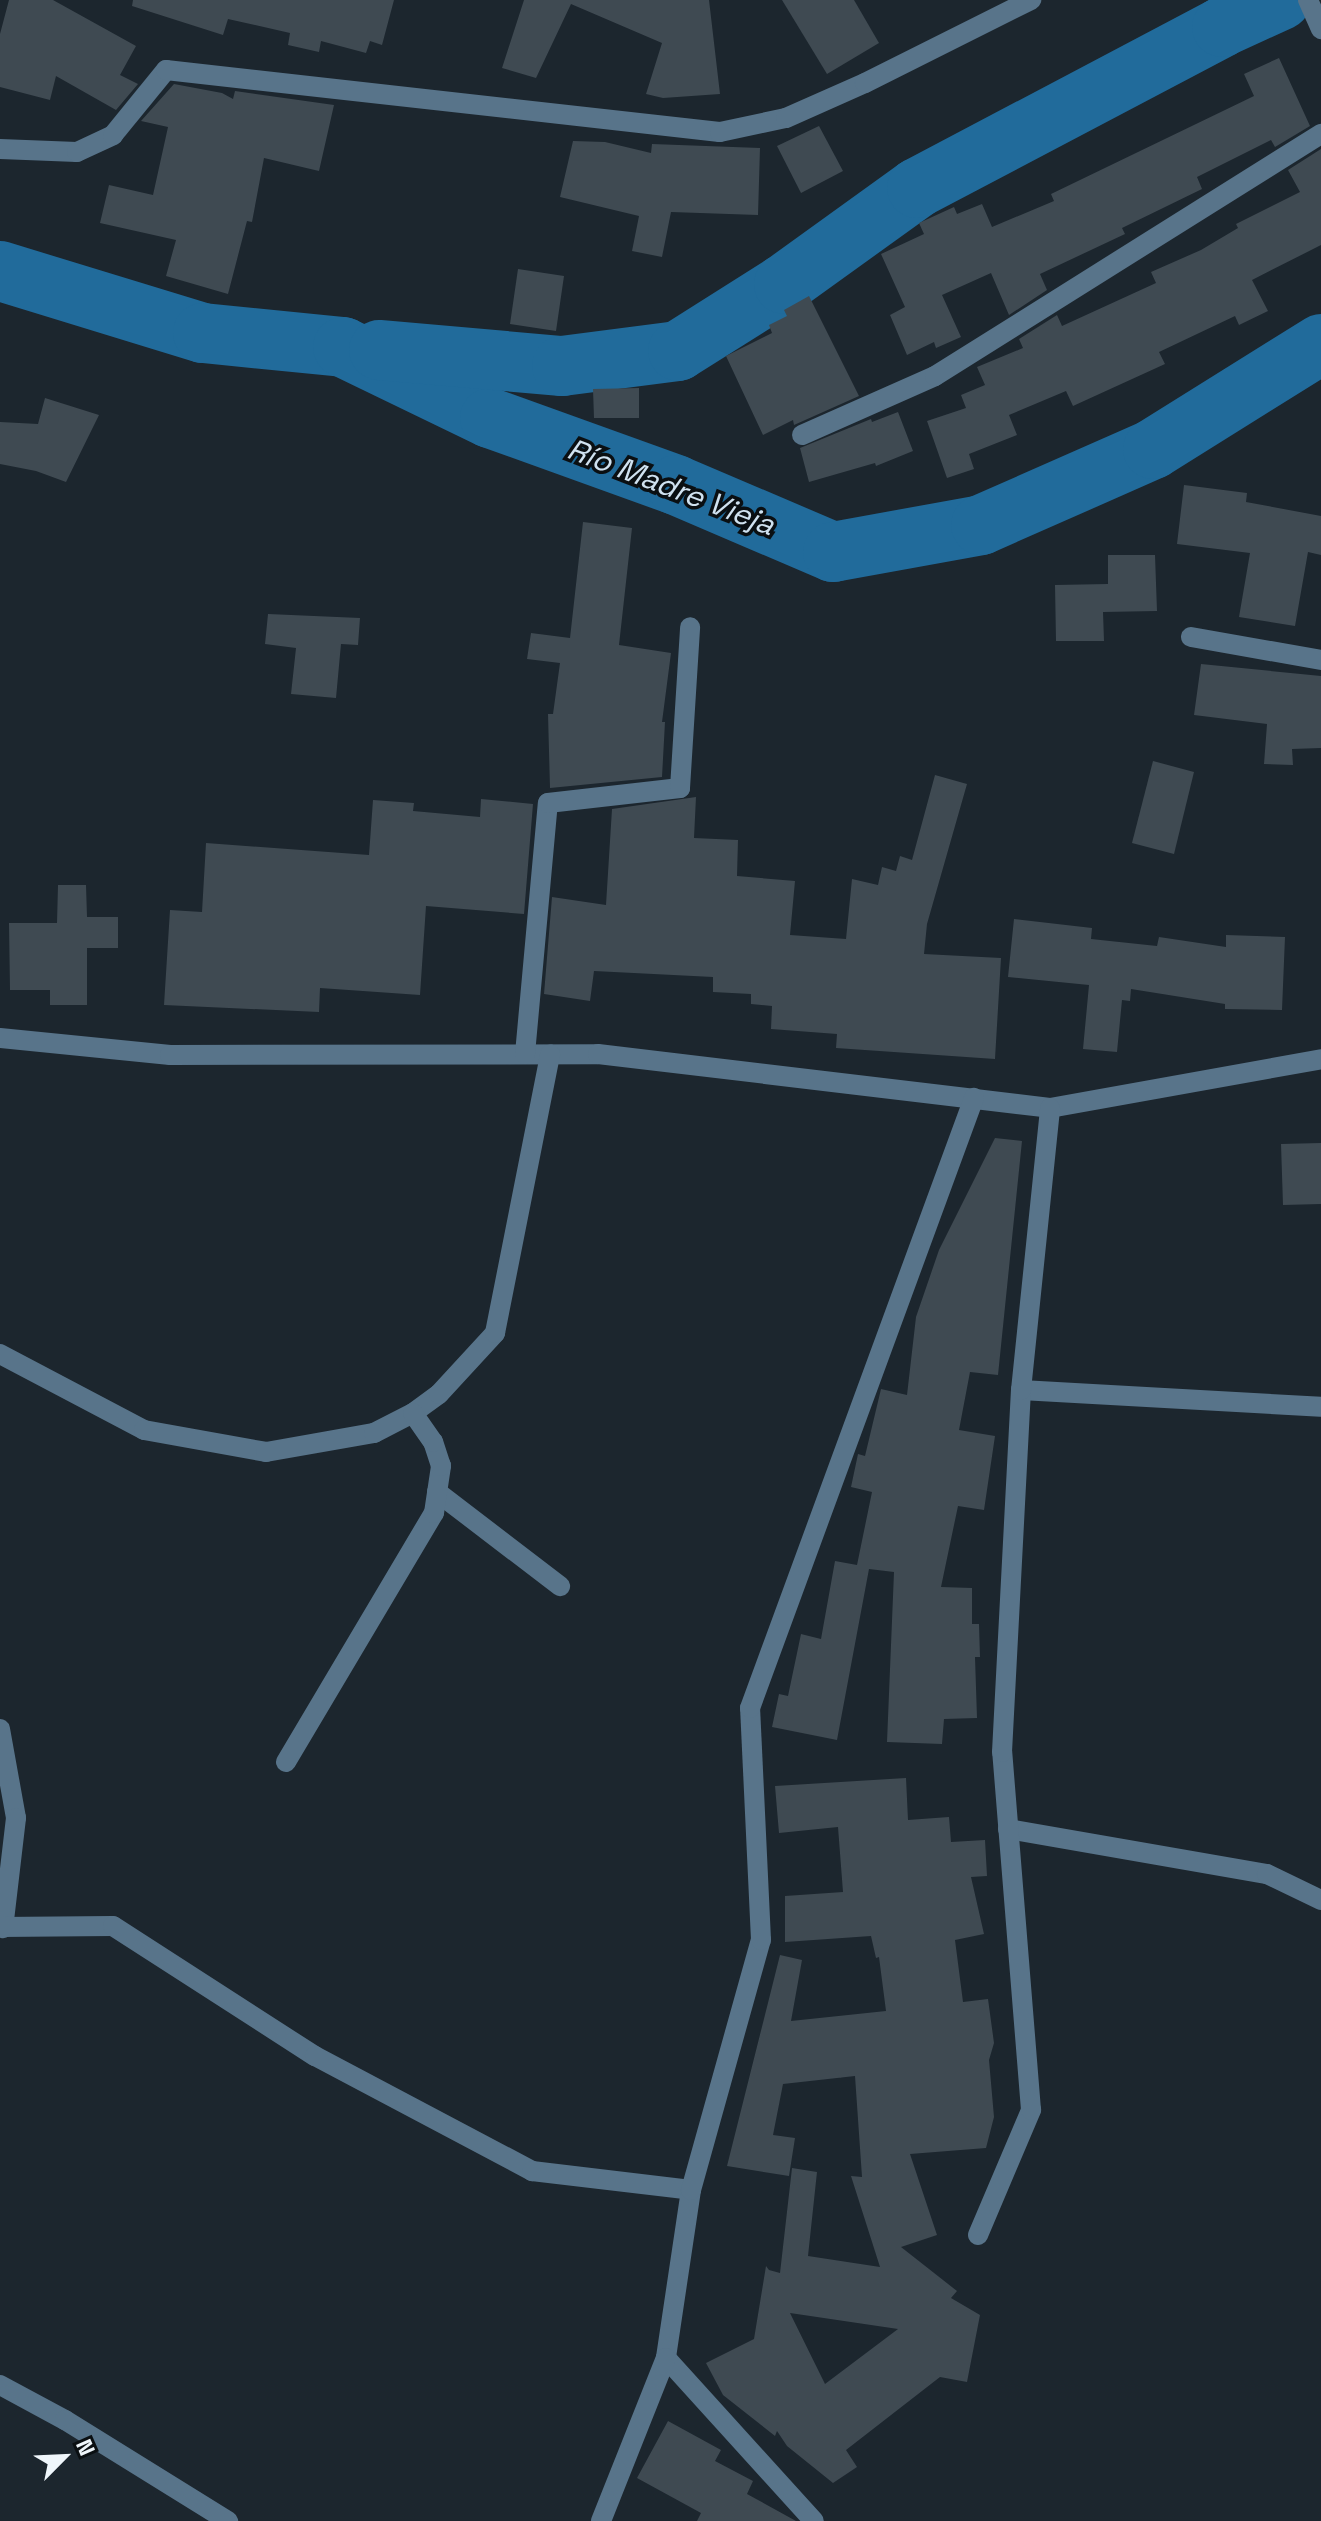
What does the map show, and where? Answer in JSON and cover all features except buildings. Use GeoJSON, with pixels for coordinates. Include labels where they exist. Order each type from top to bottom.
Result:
{"type":"FeatureCollection","features":[{"type":"Feature","properties":{"kind":"street"},"geometry":{"type":"LineString","coordinates":[[0,149],[77,152],[113,135],[166,70],[720,132],[786,118],[865,83],[1031,0]]}},
{"type":"Feature","properties":{"kind":"street"},"geometry":{"type":"LineString","coordinates":[[802,435],[935,376],[1321,134]]}},
{"type":"Feature","properties":{"kind":"street"},"geometry":{"type":"LineString","coordinates":[[525,1054],[548,803],[680,788],[690,627]]}},
{"type":"Feature","properties":{"kind":"street"},"geometry":{"type":"LineString","coordinates":[[1191,637],[1321,660]]}},
{"type":"Feature","properties":{"kind":"street"},"geometry":{"type":"LineString","coordinates":[[0,1038],[170,1055],[598,1054],[1050,1108],[1321,1059]]}},
{"type":"Feature","properties":{"kind":"street"},"geometry":{"type":"LineString","coordinates":[[0,1354],[144,1430],[266,1452],[374,1433],[413,1413],[439,1394],[495,1333],[550,1054]]}},
{"type":"Feature","properties":{"kind":"street"},"geometry":{"type":"LineString","coordinates":[[601,2521],[666,2358],[691,2190],[761,1940],[750,1708],[974,1098]]}},
{"type":"Feature","properties":{"kind":"street"},"geometry":{"type":"LineString","coordinates":[[978,2235],[1031,2110],[1002,1752],[1021,1390],[1050,1108]]}},
{"type":"Feature","properties":{"kind":"street"},"geometry":{"type":"LineString","coordinates":[[1021,1390],[1321,1407]]}},
{"type":"Feature","properties":{"kind":"street"},"geometry":{"type":"LineString","coordinates":[[286,1762],[434,1513],[441,1466],[433,1442],[413,1413]]}},
{"type":"Feature","properties":{"kind":"street"},"geometry":{"type":"LineString","coordinates":[[437,1492],[560,1586]]}},
{"type":"Feature","properties":{"kind":"street"},"geometry":{"type":"LineString","coordinates":[[0,1729],[16,1818],[1,1928],[113,1926],[315,2056],[532,2171],[691,2190]]}},
{"type":"Feature","properties":{"kind":"street"},"geometry":{"type":"LineString","coordinates":[[1008,1829],[1267,1874],[1321,1900]]}},
{"type":"Feature","properties":{"kind":"street"},"geometry":{"type":"LineString","coordinates":[[666,2358],[814,2521]]}},
{"type":"Feature","properties":{"kind":"street"},"geometry":{"type":"LineString","coordinates":[[0,2385],[65,2420],[228,2521]]}},
{"type":"Feature","properties":{"kind":"waterway"},"geometry":{"type":"LineString","coordinates":[[379,350],[562,366],[678,351],[784,284],[917,188],[1222,27],[1281,0]]}},
{"type":"Feature","properties":{"kind":"waterway","name":"Río Madre Vieja"},"geometry":{"type":"LineString","coordinates":[[0,271],[203,333],[343,347],[490,418],[676,485],[833,552],[981,525],[1153,449],[1321,344]]}}]}
